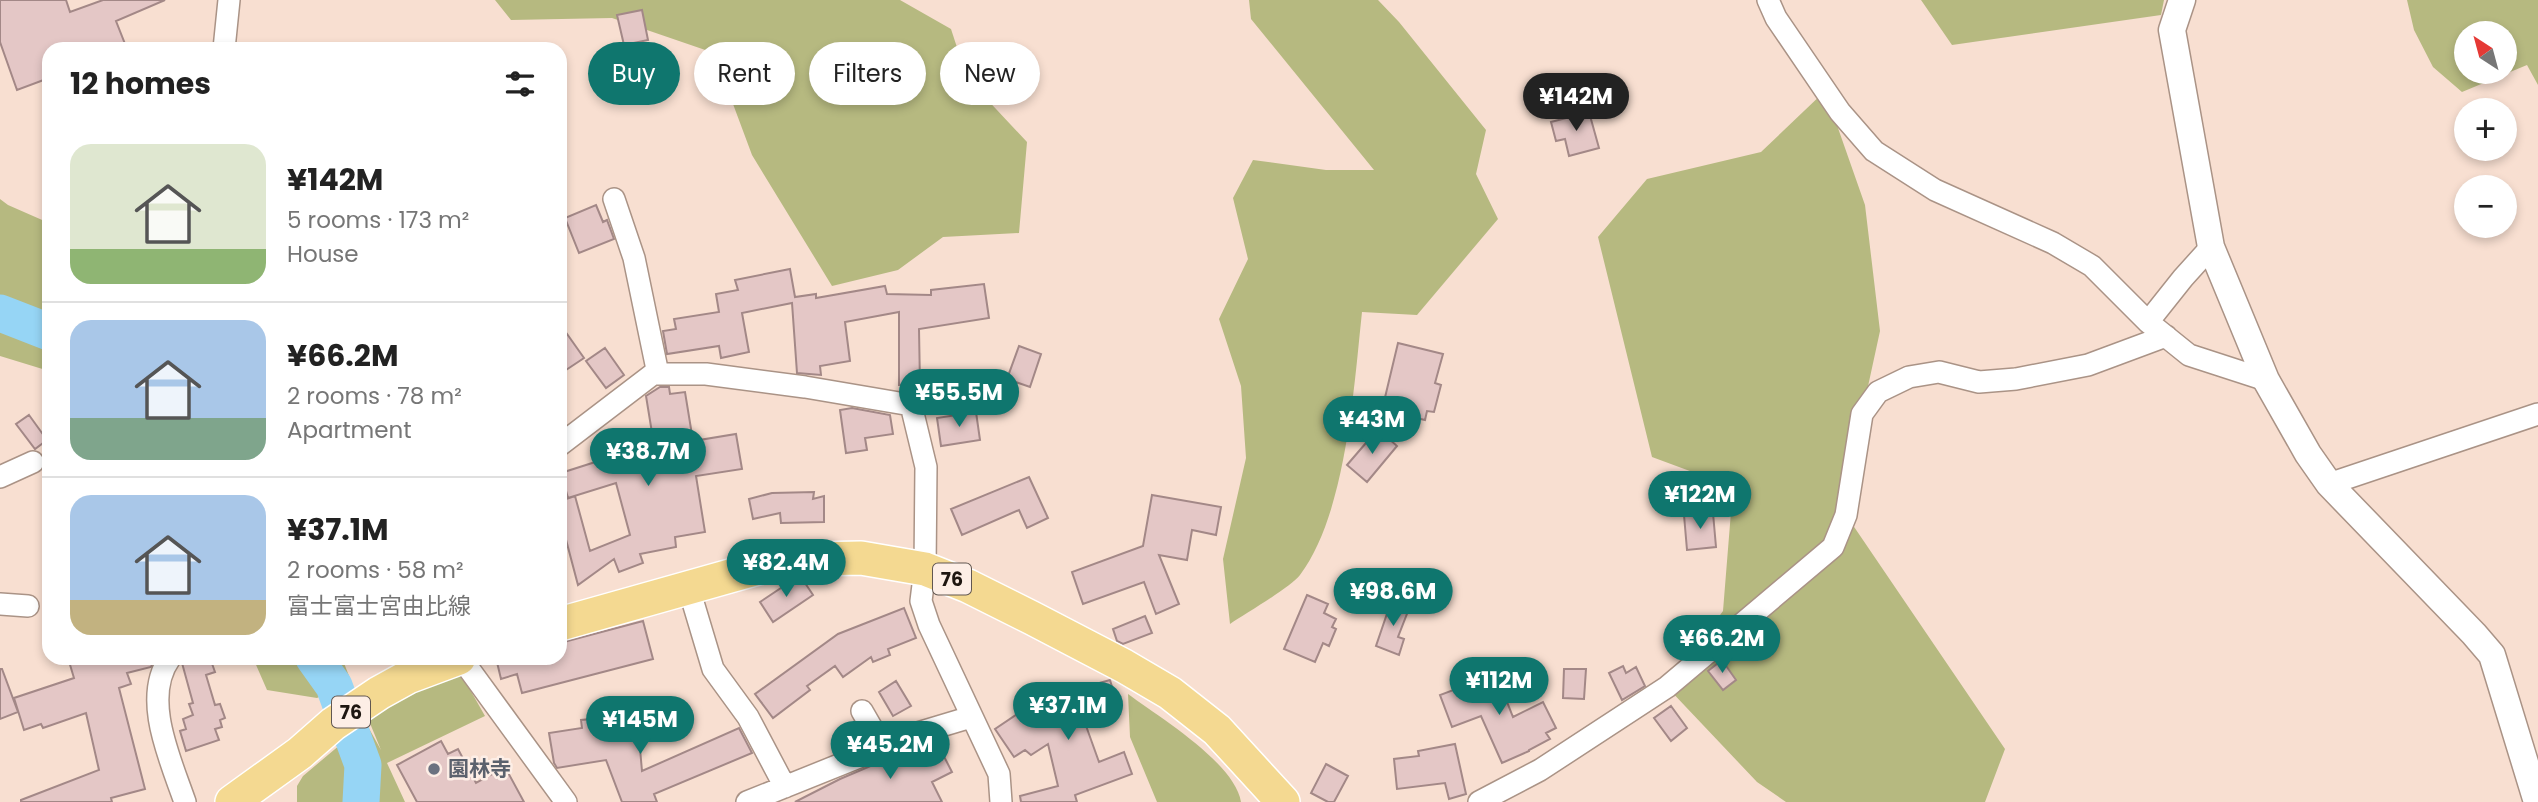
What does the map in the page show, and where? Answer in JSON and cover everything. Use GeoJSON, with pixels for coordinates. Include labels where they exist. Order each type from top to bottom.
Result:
{"type":"FeatureCollection","features":[{"type":"Feature","properties":{"kind":"main road","name":"76"},"geometry":{"type":"LineString","coordinates":[[567,622],[769,565],[814,559],[861,558],[925,569],[1022,612],[1094,649],[1170,693],[1217,730],[1283,802]]}},
{"type":"Feature","properties":{"kind":"main road","name":"76"},"geometry":{"type":"LineString","coordinates":[[232,802],[300,754],[333,724],[379,693],[408,677],[441,665]]}},
{"type":"Feature","properties":{"kind":"street"},"geometry":{"type":"LineString","coordinates":[[225,42],[229,0]]}},
{"type":"Feature","properties":{"kind":"street"},"geometry":{"type":"LineString","coordinates":[[1768,0],[1776,19],[1839,112],[1874,151],[1935,190],[2053,243],[2092,266],[2148,322],[2189,355],[2266,380]]}},
{"type":"Feature","properties":{"kind":"street"},"geometry":{"type":"LineString","coordinates":[[2182,0],[2172,30],[2211,247],[2266,380],[2308,454],[2329,484],[2492,655],[2537,802]]}},
{"type":"Feature","properties":{"kind":"street"},"geometry":{"type":"LineString","coordinates":[[614,199],[634,258],[658,374]]}},
{"type":"Feature","properties":{"kind":"street"},"geometry":{"type":"LineString","coordinates":[[2148,322],[2211,247]]}},
{"type":"Feature","properties":{"kind":"street"},"geometry":{"type":"LineString","coordinates":[[1479,802],[1540,770],[1667,687],[1833,547],[1846,515],[1862,414],[1878,392],[1909,377],[1939,373],[1979,382],[2016,379],[2088,365],[2166,336]]}},
{"type":"Feature","properties":{"kind":"street"},"geometry":{"type":"LineString","coordinates":[[567,440],[653,374],[718,376],[911,405],[926,467],[925,569],[921,601],[929,625],[999,774],[1001,802]]}},
{"type":"Feature","properties":{"kind":"street"},"geometry":{"type":"LineString","coordinates":[[2329,484],[2538,414]]}},
{"type":"Feature","properties":{"kind":"street"},"geometry":{"type":"LineString","coordinates":[[0,477],[33,462]]}},
{"type":"Feature","properties":{"kind":"street"},"geometry":{"type":"LineString","coordinates":[[689,589],[713,669],[748,717],[785,787]]}},
{"type":"Feature","properties":{"kind":"street"},"geometry":{"type":"LineString","coordinates":[[0,604],[28,606]]}},
{"type":"Feature","properties":{"kind":"street"},"geometry":{"type":"LineString","coordinates":[[165,665],[157,692],[163,737],[186,802]]}},
{"type":"Feature","properties":{"kind":"street"},"geometry":{"type":"LineString","coordinates":[[465,665],[566,802]]}},
{"type":"Feature","properties":{"kind":"street"},"geometry":{"type":"LineString","coordinates":[[862,711],[881,744]]}},
{"type":"Feature","properties":{"kind":"street"},"geometry":{"type":"LineString","coordinates":[[747,802],[879,749],[881,744],[971,717]]}},
{"type":"Feature","properties":{"kind":"green space"},"geometry":{"type":"Polygon","coordinates":[[[495,0],[900,0],[951,29],[955,42],[940,42],[940,105],[992,105],[1027,142],[1019,233],[943,237],[898,270],[832,286],[752,155],[733,105],[795,105],[795,42],[694,42],[694,46],[612,18],[511,20],[495,0]]]}},
{"type":"Feature","properties":{"kind":"green space"},"geometry":{"type":"Polygon","coordinates":[[[1249,0],[1378,0],[1486,130],[1476,174],[1498,219],[1417,315],[1362,312],[1345,449],[1338,485],[1316,549],[1295,580],[1230,624],[1223,559],[1246,458],[1241,386],[1219,319],[1248,259],[1233,198],[1253,160],[1326,170],[1374,170],[1251,19],[1249,0]]]}},
{"type":"Feature","properties":{"kind":"green space"},"geometry":{"type":"Polygon","coordinates":[[[1921,0],[2164,0],[2161,15],[1952,45],[1921,0]]]}},
{"type":"Feature","properties":{"kind":"green space"},"geometry":{"type":"Polygon","coordinates":[[[2407,0],[2538,0],[2538,85],[2527,65],[2517,69],[2517,21],[2454,21],[2454,84],[2481,84],[2462,92],[2433,67],[2414,30],[2407,0]]]}},
{"type":"Feature","properties":{"kind":"green space"},"geometry":{"type":"Polygon","coordinates":[[[1825,91],[1865,205],[1880,331],[1862,414],[1846,515],[2005,749],[1985,802],[1786,802],[1757,782],[1667,687],[1723,611],[1733,487],[1652,457],[1598,237],[1647,179],[1761,152],[1825,91]]]}},
{"type":"Feature","properties":{"kind":"green space"},"geometry":{"type":"Polygon","coordinates":[[[0,199],[42,220],[42,369],[0,356],[0,199]]]}},
{"type":"Feature","properties":{"kind":"green space"},"geometry":{"type":"Polygon","coordinates":[[[256,665],[345,665],[351,681],[317,698],[267,690],[256,665]]]}},
{"type":"Feature","properties":{"kind":"green space"},"geometry":{"type":"Polygon","coordinates":[[[460,672],[485,716],[387,763],[405,802],[297,802],[297,786],[303,776],[366,723],[381,750],[367,716],[443,675],[460,672]]]}},
{"type":"Feature","properties":{"kind":"green space"},"geometry":{"type":"Polygon","coordinates":[[[1128,694],[1211,757],[1236,787],[1241,802],[1157,802],[1130,737],[1128,694]]]}},
{"type":"Feature","properties":{"kind":"building"},"geometry":{"type":"Polygon","coordinates":[[[0,0],[66,0],[70,12],[103,0],[165,0],[116,21],[124,42],[42,42],[42,81],[17,90],[0,42],[0,0]]]}},
{"type":"Feature","properties":{"kind":"building"},"geometry":{"type":"Polygon","coordinates":[[[642,10],[648,40],[623,42],[617,15],[642,10]]]}},
{"type":"Feature","properties":{"kind":"building"},"geometry":{"type":"Polygon","coordinates":[[[1589,112],[1599,148],[1569,156],[1565,139],[1556,141],[1551,122],[1589,112]]]}},
{"type":"Feature","properties":{"kind":"building"},"geometry":{"type":"Polygon","coordinates":[[[596,205],[603,222],[607,220],[614,239],[579,253],[567,217],[596,205]]]}},
{"type":"Feature","properties":{"kind":"building"},"geometry":{"type":"Polygon","coordinates":[[[790,269],[795,297],[816,294],[816,298],[885,286],[887,294],[931,295],[931,290],[984,284],[989,318],[919,329],[920,385],[899,385],[899,312],[845,322],[850,361],[820,366],[821,375],[797,373],[792,303],[742,313],[749,352],[721,358],[719,346],[667,354],[663,331],[676,329],[674,319],[719,312],[716,294],[738,290],[735,280],[790,269]]]}},
{"type":"Feature","properties":{"kind":"building"},"geometry":{"type":"Polygon","coordinates":[[[567,334],[584,358],[567,369],[567,334]]]}},
{"type":"Feature","properties":{"kind":"building"},"geometry":{"type":"Polygon","coordinates":[[[1398,343],[1443,354],[1435,383],[1441,385],[1434,412],[1427,411],[1425,420],[1382,410],[1398,343]]]}},
{"type":"Feature","properties":{"kind":"building"},"geometry":{"type":"Polygon","coordinates":[[[1019,346],[1041,354],[1030,387],[1007,379],[1019,346]]]}},
{"type":"Feature","properties":{"kind":"building"},"geometry":{"type":"Polygon","coordinates":[[[605,348],[624,375],[606,388],[586,361],[605,348]]]}},
{"type":"Feature","properties":{"kind":"building"},"geometry":{"type":"Polygon","coordinates":[[[660,387],[669,387],[670,394],[685,392],[693,441],[736,434],[742,469],[696,476],[705,532],[675,537],[676,547],[640,554],[643,563],[619,572],[614,559],[578,585],[567,543],[567,499],[575,496],[590,551],[630,535],[616,483],[568,498],[567,471],[636,449],[636,445],[654,445],[646,396],[660,387]]]}},
{"type":"Feature","properties":{"kind":"building"},"geometry":{"type":"Polygon","coordinates":[[[852,408],[890,415],[893,434],[865,438],[867,450],[846,453],[840,410],[852,408]]]}},
{"type":"Feature","properties":{"kind":"building"},"geometry":{"type":"Polygon","coordinates":[[[976,412],[980,440],[941,446],[937,418],[976,412]]]}},
{"type":"Feature","properties":{"kind":"building"},"geometry":{"type":"Polygon","coordinates":[[[29,415],[42,433],[42,444],[35,449],[16,424],[29,415]]]}},
{"type":"Feature","properties":{"kind":"building"},"geometry":{"type":"Polygon","coordinates":[[[1378,429],[1397,446],[1367,482],[1347,465],[1378,429]]]}},
{"type":"Feature","properties":{"kind":"building"},"geometry":{"type":"Polygon","coordinates":[[[1029,477],[1048,518],[1027,528],[1019,510],[962,535],[951,509],[1029,477]]]}},
{"type":"Feature","properties":{"kind":"building"},"geometry":{"type":"Polygon","coordinates":[[[814,492],[813,499],[824,496],[824,522],[781,523],[780,513],[753,519],[749,499],[772,493],[814,492]]]}},
{"type":"Feature","properties":{"kind":"building"},"geometry":{"type":"Polygon","coordinates":[[[1152,495],[1221,507],[1216,535],[1192,530],[1187,560],[1159,555],[1179,604],[1156,614],[1144,582],[1083,604],[1072,572],[1143,546],[1152,495]]]}},
{"type":"Feature","properties":{"kind":"building"},"geometry":{"type":"Polygon","coordinates":[[[1713,513],[1716,547],[1687,550],[1684,515],[1713,513]]]}},
{"type":"Feature","properties":{"kind":"building"},"geometry":{"type":"Polygon","coordinates":[[[803,580],[813,595],[773,622],[760,602],[790,582],[803,580]]]}},
{"type":"Feature","properties":{"kind":"building"},"geometry":{"type":"Polygon","coordinates":[[[1307,595],[1328,604],[1324,613],[1336,619],[1332,627],[1336,629],[1329,646],[1323,643],[1315,662],[1284,649],[1307,595]]]}},
{"type":"Feature","properties":{"kind":"building"},"geometry":{"type":"Polygon","coordinates":[[[1392,599],[1410,606],[1398,637],[1404,639],[1399,655],[1376,646],[1392,599]]]}},
{"type":"Feature","properties":{"kind":"building"},"geometry":{"type":"Polygon","coordinates":[[[904,608],[916,638],[888,649],[890,655],[873,662],[871,657],[843,677],[835,666],[807,686],[810,690],[773,718],[755,694],[838,634],[904,608]]]}},
{"type":"Feature","properties":{"kind":"building"},"geometry":{"type":"Polygon","coordinates":[[[1145,616],[1152,633],[1123,644],[1117,641],[1113,629],[1145,616]]]}},
{"type":"Feature","properties":{"kind":"building"},"geometry":{"type":"Polygon","coordinates":[[[643,621],[653,659],[522,693],[517,674],[501,679],[498,665],[567,665],[567,641],[643,621]]]}},
{"type":"Feature","properties":{"kind":"building"},"geometry":{"type":"Polygon","coordinates":[[[1722,660],[1736,680],[1723,690],[1708,671],[1722,660]]]}},
{"type":"Feature","properties":{"kind":"building"},"geometry":{"type":"Polygon","coordinates":[[[70,665],[152,665],[127,673],[131,684],[119,688],[145,789],[111,798],[112,802],[21,802],[99,770],[86,713],[43,728],[41,724],[24,730],[14,698],[74,678],[70,665]]]}},
{"type":"Feature","properties":{"kind":"building"},"geometry":{"type":"Polygon","coordinates":[[[183,665],[212,665],[215,672],[206,675],[215,705],[220,704],[225,718],[220,720],[222,727],[215,729],[219,740],[186,751],[180,731],[186,729],[183,719],[193,715],[189,704],[193,703],[183,665]]]}},
{"type":"Feature","properties":{"kind":"building"},"geometry":{"type":"Polygon","coordinates":[[[1623,666],[1626,673],[1636,667],[1645,686],[1622,700],[1609,673],[1623,666]]]}},
{"type":"Feature","properties":{"kind":"building"},"geometry":{"type":"Polygon","coordinates":[[[0,669],[18,712],[0,719],[0,669]]]}},
{"type":"Feature","properties":{"kind":"building"},"geometry":{"type":"Polygon","coordinates":[[[1564,669],[1586,669],[1584,699],[1563,698],[1564,669]]]}},
{"type":"Feature","properties":{"kind":"building"},"geometry":{"type":"Polygon","coordinates":[[[1496,674],[1513,717],[1543,702],[1556,728],[1546,733],[1550,739],[1502,763],[1481,716],[1452,727],[1440,695],[1496,674]]]}},
{"type":"Feature","properties":{"kind":"building"},"geometry":{"type":"Polygon","coordinates":[[[1110,680],[1120,714],[1085,723],[1099,762],[1124,752],[1132,774],[1075,795],[1077,802],[1021,802],[1020,796],[1058,786],[1048,744],[1031,755],[1025,750],[1014,757],[995,729],[1029,706],[1034,713],[1078,689],[1110,680]]]}},
{"type":"Feature","properties":{"kind":"building"},"geometry":{"type":"Polygon","coordinates":[[[896,681],[911,706],[893,716],[879,692],[896,681]]]}},
{"type":"Feature","properties":{"kind":"building"},"geometry":{"type":"Polygon","coordinates":[[[1671,706],[1687,728],[1671,741],[1654,718],[1671,706]]]}},
{"type":"Feature","properties":{"kind":"building"},"geometry":{"type":"Polygon","coordinates":[[[637,715],[642,771],[739,728],[752,753],[654,794],[657,802],[622,802],[606,760],[557,768],[549,733],[582,728],[581,720],[637,715]]]}},
{"type":"Feature","properties":{"kind":"building","name":"園林寺"},"geometry":{"type":"Polygon","coordinates":[[[441,741],[448,754],[458,749],[476,783],[505,767],[524,802],[417,802],[397,765],[441,741]]]}},
{"type":"Feature","properties":{"kind":"building"},"geometry":{"type":"Polygon","coordinates":[[[936,741],[952,772],[932,782],[942,802],[795,802],[840,779],[887,759],[889,764],[936,741]]]}},
{"type":"Feature","properties":{"kind":"building"},"geometry":{"type":"Polygon","coordinates":[[[1455,744],[1466,794],[1449,799],[1445,783],[1397,789],[1394,759],[1419,756],[1418,751],[1455,744]]]}},
{"type":"Feature","properties":{"kind":"building"},"geometry":{"type":"Polygon","coordinates":[[[1326,764],[1348,776],[1334,802],[1328,802],[1311,793],[1326,764]]]}},
{"type":"Feature","properties":{"kind":"waterway"},"geometry":{"type":"LineString","coordinates":[[0,313],[42,329]]}},
{"type":"Feature","properties":{"kind":"waterway"},"geometry":{"type":"LineString","coordinates":[[319,665],[334,686],[363,765],[361,802]]}},
{"type":"Feature","properties":{"kind":"place","name":"園林寺"},"geometry":{"type":"Point","coordinates":[434,769]}}]}
